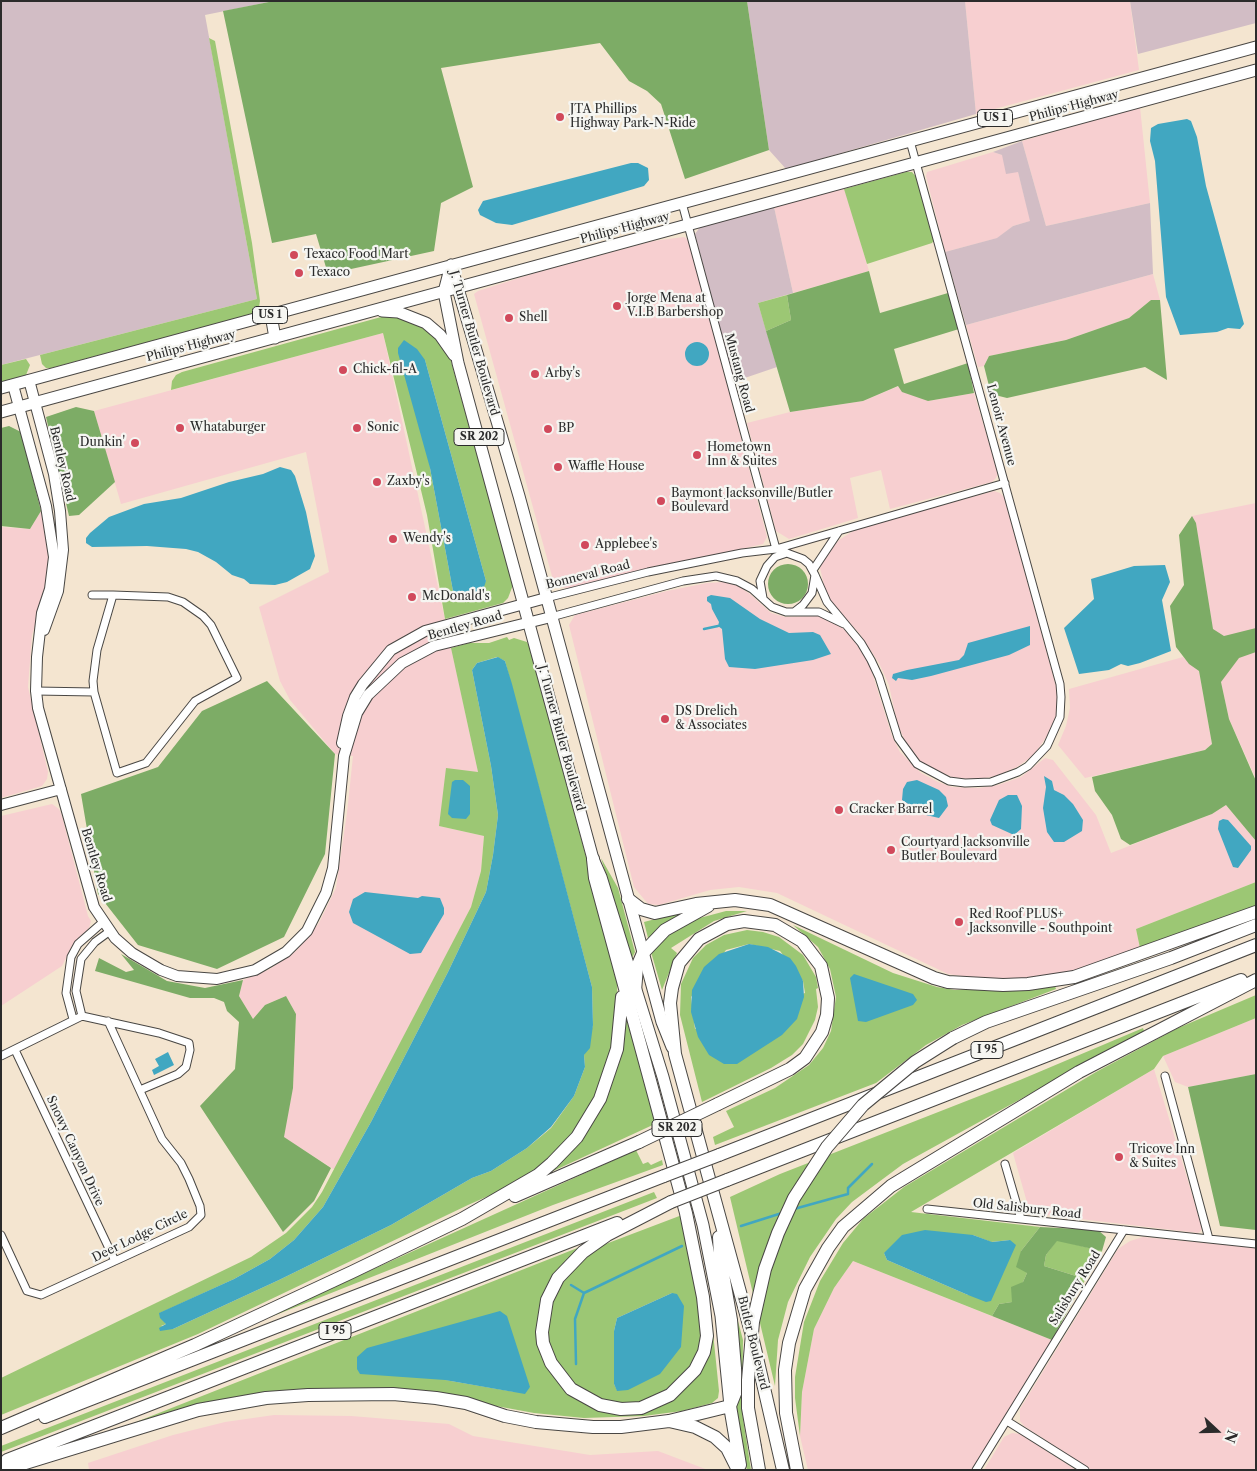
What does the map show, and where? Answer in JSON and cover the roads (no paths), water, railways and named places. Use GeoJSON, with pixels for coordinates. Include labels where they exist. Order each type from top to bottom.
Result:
{"type":"FeatureCollection","features":[{"type":"Feature","properties":{"kind":"highway"},"geometry":{"type":"LineString","coordinates":[[593,859],[595,878],[620,974],[686,1214],[703,1297],[707,1336],[704,1352],[695,1370],[670,1395],[641,1408],[620,1409],[600,1405],[571,1389],[550,1363],[543,1343],[542,1332],[547,1300],[558,1278],[583,1252],[608,1235],[671,1202]]}},
{"type":"Feature","properties":{"kind":"highway"},"geometry":{"type":"LineString","coordinates":[[628,899],[641,909],[655,913],[696,904],[746,901],[770,905],[934,978],[948,982],[1003,986],[1074,977],[1256,912]]}},
{"type":"Feature","properties":{"kind":"highway"},"geometry":{"type":"LineString","coordinates":[[635,991],[637,967],[643,952],[665,930],[715,903]]}},
{"type":"Feature","properties":{"kind":"highway"},"geometry":{"type":"LineString","coordinates":[[1,1428],[195,1345],[462,1218],[639,1142],[790,1069],[816,1045],[827,1015],[828,998],[821,966],[802,941],[789,932],[760,922],[744,921],[727,924],[699,939],[680,963],[672,988],[670,1003],[674,1054]]}},
{"type":"Feature","properties":{"kind":"highway"},"geometry":{"type":"LineString","coordinates":[[760,1470],[748,1408],[748,1380],[753,1322],[765,1269],[778,1233],[794,1198],[827,1146],[858,1110],[897,1076],[953,1038],[986,1022],[1163,961],[1256,925]]}},
{"type":"Feature","properties":{"kind":"highway","name":"I 95"},"geometry":{"type":"LineString","coordinates":[[1,1434],[1256,945]]}},
{"type":"Feature","properties":{"kind":"highway"},"geometry":{"type":"LineString","coordinates":[[462,1218],[521,1186],[552,1163],[590,1118],[608,1080],[617,1049],[622,1004],[620,974]]}},
{"type":"Feature","properties":{"kind":"highway","name":"I 95"},"geometry":{"type":"LineString","coordinates":[[1,1463],[326,1334],[1256,974]]}},
{"type":"Feature","properties":{"kind":"highway"},"geometry":{"type":"LineString","coordinates":[[796,1467],[787,1423],[784,1394],[785,1370],[792,1330],[805,1289],[828,1248],[843,1227],[863,1207],[891,1186],[1079,1072],[1256,980]]}},
{"type":"Feature","properties":{"kind":"highway","name":"J. Turner Butler Boulevard"},"geometry":{"type":"LineString","coordinates":[[674,1054],[719,1217]]}},
{"type":"Feature","properties":{"kind":"highway"},"geometry":{"type":"LineString","coordinates":[[1,1467],[19,1464],[198,1410],[266,1398],[308,1395],[393,1394],[466,1402],[505,1416],[570,1426],[620,1427],[669,1422],[730,1406],[736,1391],[736,1374],[731,1320],[720,1256],[719,1217]]}},
{"type":"Feature","properties":{"kind":"highway","name":"Butler Boulevard"},"geometry":{"type":"LineString","coordinates":[[719,1217],[752,1336],[783,1470]]}},
{"type":"Feature","properties":{"kind":"highway","name":"Butler Boulevard"},"geometry":{"type":"LineString","coordinates":[[730,1406],[739,1470]]}},
{"type":"Feature","properties":{"kind":"highway"},"geometry":{"type":"LineString","coordinates":[[669,1422],[695,1427],[715,1436],[727,1448],[739,1470]]}},
{"type":"Feature","properties":{"kind":"main road","name":"Philips Highway"},"geometry":{"type":"LineString","coordinates":[[7,386],[1256,47]]}},
{"type":"Feature","properties":{"kind":"main road","name":"Philips Highway"},"geometry":{"type":"LineString","coordinates":[[1,412],[1256,70]]}},
{"type":"Feature","properties":{"kind":"main road"},"geometry":{"type":"LineString","coordinates":[[1028,109],[1034,130]]}},
{"type":"Feature","properties":{"kind":"main road","name":"J. Turner Butler Boulevard"},"geometry":{"type":"LineString","coordinates":[[451,265],[459,287],[546,598],[662,1022],[674,1054]]}},
{"type":"Feature","properties":{"kind":"main road","name":"J. Turner Butler Boulevard"},"geometry":{"type":"LineString","coordinates":[[451,265],[444,292],[458,363],[530,621],[593,859],[601,877],[663,1077],[712,1266]]}},
{"type":"Feature","properties":{"kind":"main road"},"geometry":{"type":"LineString","coordinates":[[370,311],[398,312],[426,323],[447,343],[458,363]]}},
{"type":"Feature","properties":{"kind":"main road"},"geometry":{"type":"LineString","coordinates":[[271,315],[276,338]]}},
{"type":"Feature","properties":{"kind":"main road","name":"Butler Boulevard"},"geometry":{"type":"LineString","coordinates":[[712,1266],[721,1316],[730,1406]]}},
{"type":"Feature","properties":{"kind":"street","name":"Lenoir Avenue"},"geometry":{"type":"LineString","coordinates":[[844,624],[861,643],[879,676],[892,723],[903,747],[918,764],[941,778],[956,782],[991,782],[1018,772],[1035,761],[1047,746],[1060,716],[1062,697],[1060,684],[910,141]]}},
{"type":"Feature","properties":{"kind":"street","name":"Mustang Road"},"geometry":{"type":"LineString","coordinates":[[682,203],[776,549]]}},
{"type":"Feature","properties":{"kind":"street","name":"Bentley Road"},"geometry":{"type":"LineString","coordinates":[[29,380],[54,474],[60,511],[63,550],[58,591],[39,640]]}},
{"type":"Feature","properties":{"kind":"street","name":"Bentley Road"},"geometry":{"type":"LineString","coordinates":[[7,386],[19,407],[46,506],[54,551],[53,572],[42,614],[36,691],[61,789],[94,906],[110,931],[132,953],[161,970],[177,976],[201,979],[234,976],[255,970],[275,960],[307,931],[326,893],[333,868],[344,756],[343,735],[355,698],[371,673],[391,650],[426,631],[525,603]]}},
{"type":"Feature","properties":{"kind":"street","name":"Bonneval Road"},"geometry":{"type":"LineString","coordinates":[[525,603],[648,572],[742,553],[776,549],[1005,483]]}},
{"type":"Feature","properties":{"kind":"street"},"geometry":{"type":"LineString","coordinates":[[794,612],[808,600],[812,593],[814,573],[839,530]]}},
{"type":"Feature","properties":{"kind":"street","name":"Bonneval Road"},"geometry":{"type":"LineString","coordinates":[[776,549],[803,560],[814,573]]}},
{"type":"Feature","properties":{"kind":"street"},"geometry":{"type":"LineString","coordinates":[[763,598],[760,581],[766,566],[775,557],[787,553]]}},
{"type":"Feature","properties":{"kind":"street"},"geometry":{"type":"LineString","coordinates":[[814,573],[822,595],[844,624]]}},
{"type":"Feature","properties":{"kind":"street"},"geometry":{"type":"LineString","coordinates":[[530,621],[683,581],[716,576],[737,581],[763,598],[772,607],[786,612],[818,612],[844,624]]}},
{"type":"Feature","properties":{"kind":"street"},"geometry":{"type":"LineString","coordinates":[[92,595],[113,595],[168,597],[192,608],[203,616],[218,637],[237,678],[195,700],[146,763],[117,773],[94,692],[94,664],[113,595]]}},
{"type":"Feature","properties":{"kind":"street","name":"Bentley Road"},"geometry":{"type":"LineString","coordinates":[[344,756],[357,712],[368,695],[402,664],[434,646],[530,621]]}},
{"type":"Feature","properties":{"kind":"street"},"geometry":{"type":"LineString","coordinates":[[36,691],[94,692]]}},
{"type":"Feature","properties":{"kind":"street"},"geometry":{"type":"LineString","coordinates":[[1,805],[61,789]]}},
{"type":"Feature","properties":{"kind":"street"},"geometry":{"type":"LineString","coordinates":[[73,1019],[66,993],[71,956],[78,944],[104,922]]}},
{"type":"Feature","properties":{"kind":"street"},"geometry":{"type":"LineString","coordinates":[[82,1016],[76,992],[81,959],[95,942],[110,931]]}},
{"type":"Feature","properties":{"kind":"street"},"geometry":{"type":"LineString","coordinates":[[1,1056],[82,1016],[184,1039],[189,1043],[190,1050],[186,1067],[178,1074],[140,1090]]}},
{"type":"Feature","properties":{"kind":"street","name":"Deer Lodge Circle"},"geometry":{"type":"LineString","coordinates":[[1,1235],[27,1291],[33,1295],[40,1296],[189,1227],[201,1215],[200,1206],[181,1163],[162,1139],[108,1021]]}},
{"type":"Feature","properties":{"kind":"street","name":"Snowy Canyon Drive"},"geometry":{"type":"LineString","coordinates":[[15,1050],[115,1261]]}},
{"type":"Feature","properties":{"kind":"street"},"geometry":{"type":"LineString","coordinates":[[1165,1076],[1209,1239]]}},
{"type":"Feature","properties":{"kind":"street"},"geometry":{"type":"LineString","coordinates":[[1005,1164],[1021,1220]]}},
{"type":"Feature","properties":{"kind":"street","name":"Old Salisbury Road"},"geometry":{"type":"LineString","coordinates":[[927,1209],[1124,1230]]}},
{"type":"Feature","properties":{"kind":"street"},"geometry":{"type":"LineString","coordinates":[[1124,1230],[1256,1244]]}},
{"type":"Feature","properties":{"kind":"street","name":"Salisbury Road"},"geometry":{"type":"LineString","coordinates":[[976,1470],[1124,1230]]}},
{"type":"Feature","properties":{"kind":"street"},"geometry":{"type":"LineString","coordinates":[[1007,1421],[1085,1470]]}},
{"type":"Feature","properties":{"kind":"water"},"geometry":{"type":"Polygon","coordinates":[[[1187,119],[1191,121],[1197,137],[1206,186],[1244,324],[1240,329],[1228,328],[1217,332],[1180,335],[1166,297],[1155,161],[1150,141],[1151,128],[1158,124],[1187,119]]]}},
{"type":"Feature","properties":{"kind":"water"},"geometry":{"type":"Polygon","coordinates":[[[631,163],[638,163],[648,168],[649,180],[644,186],[512,225],[496,223],[480,215],[478,210],[483,201],[631,163]]]}},
{"type":"Feature","properties":{"kind":"water"},"geometry":{"type":"Polygon","coordinates":[[[404,340],[417,349],[425,360],[486,581],[483,590],[476,596],[459,598],[453,591],[430,468],[398,353],[398,348],[404,340]]]}},
{"type":"Feature","properties":{"kind":"water"},"geometry":{"type":"Polygon","coordinates":[[[697,342],[702,343],[708,349],[708,359],[702,365],[697,366],[692,365],[686,359],[685,354],[686,349],[692,343],[697,342]]]}},
{"type":"Feature","properties":{"kind":"water"},"geometry":{"type":"Polygon","coordinates":[[[280,467],[291,470],[295,476],[306,512],[315,556],[310,569],[287,582],[275,585],[250,584],[244,579],[232,575],[216,562],[198,552],[186,549],[147,546],[92,547],[86,543],[86,538],[90,533],[109,517],[144,504],[181,498],[229,482],[263,474],[280,467]]]}},
{"type":"Feature","properties":{"kind":"water"},"geometry":{"type":"Polygon","coordinates":[[[1165,565],[1170,582],[1162,600],[1171,651],[1128,666],[1121,664],[1109,670],[1079,674],[1064,628],[1094,599],[1091,579],[1134,566],[1165,565]]]}},
{"type":"Feature","properties":{"kind":"water"},"geometry":{"type":"Polygon","coordinates":[[[711,595],[730,598],[760,619],[789,633],[813,632],[820,635],[831,654],[813,660],[755,669],[729,667],[725,659],[722,629],[718,626],[719,622],[711,604],[707,601],[707,597],[711,595]]]}},
{"type":"Feature","properties":{"kind":"water"},"geometry":{"type":"Polygon","coordinates":[[[1030,626],[1030,645],[1009,655],[912,680],[898,678],[896,681],[892,678],[893,674],[907,670],[959,660],[964,655],[968,643],[1030,626]]]}},
{"type":"Feature","properties":{"kind":"water"},"geometry":{"type":"Polygon","coordinates":[[[498,657],[505,661],[512,684],[592,987],[593,1025],[590,1048],[584,1055],[585,1067],[574,1096],[551,1127],[527,1148],[491,1171],[472,1178],[391,1225],[279,1280],[173,1329],[160,1331],[159,1328],[166,1324],[160,1318],[159,1313],[234,1279],[270,1259],[294,1240],[323,1207],[371,1122],[448,972],[486,892],[493,855],[498,815],[491,766],[472,670],[477,663],[498,657]]]}},
{"type":"Feature","properties":{"kind":"water"},"geometry":{"type":"Polygon","coordinates":[[[1044,776],[1052,781],[1054,790],[1064,795],[1073,804],[1083,820],[1082,831],[1064,842],[1054,842],[1047,832],[1043,808],[1046,787],[1044,776]]]}},
{"type":"Feature","properties":{"kind":"water"},"geometry":{"type":"Polygon","coordinates":[[[463,780],[470,786],[470,814],[466,819],[452,818],[448,814],[452,782],[463,780]]]}},
{"type":"Feature","properties":{"kind":"water"},"geometry":{"type":"Polygon","coordinates":[[[917,780],[939,790],[946,797],[948,806],[939,818],[926,815],[902,800],[903,789],[907,782],[917,780]]]}},
{"type":"Feature","properties":{"kind":"water"},"geometry":{"type":"Polygon","coordinates":[[[1008,795],[1017,795],[1022,806],[1021,829],[1014,835],[992,825],[990,820],[999,800],[1008,795]]]}},
{"type":"Feature","properties":{"kind":"water"},"geometry":{"type":"Polygon","coordinates":[[[1223,819],[1228,820],[1251,846],[1251,850],[1238,868],[1233,867],[1218,829],[1219,821],[1223,819]]]}},
{"type":"Feature","properties":{"kind":"water"},"geometry":{"type":"Polygon","coordinates":[[[365,892],[418,898],[422,896],[440,898],[444,914],[421,953],[410,954],[353,923],[349,912],[353,899],[365,892]]]}},
{"type":"Feature","properties":{"kind":"water"},"geometry":{"type":"Polygon","coordinates":[[[749,944],[768,947],[790,958],[803,981],[804,997],[797,1019],[782,1035],[737,1064],[724,1064],[709,1055],[698,1037],[691,1012],[692,990],[704,967],[719,954],[749,944]]]}},
{"type":"Feature","properties":{"kind":"water"},"geometry":{"type":"Polygon","coordinates":[[[854,974],[913,994],[917,1000],[913,1005],[866,1022],[858,1021],[850,978],[854,974]]]}},
{"type":"Feature","properties":{"kind":"water"},"geometry":{"type":"Polygon","coordinates":[[[168,1052],[174,1065],[154,1075],[152,1070],[159,1066],[155,1059],[168,1052]]]}},
{"type":"Feature","properties":{"kind":"water"},"geometry":{"type":"Polygon","coordinates":[[[925,1230],[973,1235],[992,1242],[1010,1240],[1016,1245],[991,1301],[986,1302],[968,1295],[887,1260],[884,1253],[902,1235],[925,1230]]]}},
{"type":"Feature","properties":{"kind":"water"},"geometry":{"type":"Polygon","coordinates":[[[672,1293],[677,1294],[684,1306],[681,1347],[660,1374],[628,1390],[617,1391],[614,1384],[614,1331],[617,1318],[672,1293]]]}},
{"type":"Feature","properties":{"kind":"water"},"geometry":{"type":"Polygon","coordinates":[[[500,1311],[507,1316],[530,1387],[525,1394],[445,1380],[360,1374],[357,1369],[357,1357],[367,1348],[500,1311]]]}},
{"type":"Feature","properties":{"kind":"waterway"},"geometry":{"type":"LineString","coordinates":[[704,629],[718,626]]}},
{"type":"Feature","properties":{"kind":"waterway"},"geometry":{"type":"LineString","coordinates":[[794,1209],[848,1194],[848,1188],[872,1164]]}},
{"type":"Feature","properties":{"kind":"waterway"},"geometry":{"type":"LineString","coordinates":[[741,1226],[782,1213]]}},
{"type":"Feature","properties":{"kind":"waterway"},"geometry":{"type":"LineString","coordinates":[[576,1364],[575,1319],[584,1293],[682,1246]]}},
{"type":"Feature","properties":{"kind":"waterway"},"geometry":{"type":"LineString","coordinates":[[571,1285],[584,1293]]}},
{"type":"Feature","properties":{"kind":"place","name":"JTA Phillips Highway Park-N-Ride"},"geometry":{"type":"Point","coordinates":[560,117]}},
{"type":"Feature","properties":{"kind":"place","name":"Texaco Food Mart"},"geometry":{"type":"Point","coordinates":[294,255]}},
{"type":"Feature","properties":{"kind":"place","name":"Texaco"},"geometry":{"type":"Point","coordinates":[299,273]}},
{"type":"Feature","properties":{"kind":"place","name":"Jorge Mena at V.I.B Barbershop"},"geometry":{"type":"Point","coordinates":[617,306]}},
{"type":"Feature","properties":{"kind":"place","name":"Shell"},"geometry":{"type":"Point","coordinates":[509,318]}},
{"type":"Feature","properties":{"kind":"place","name":"Chick-fil-A"},"geometry":{"type":"Point","coordinates":[343,370]}},
{"type":"Feature","properties":{"kind":"place","name":"Arby's"},"geometry":{"type":"Point","coordinates":[535,374]}},
{"type":"Feature","properties":{"kind":"place","name":"Whataburger"},"geometry":{"type":"Point","coordinates":[180,428]}},
{"type":"Feature","properties":{"kind":"place","name":"Sonic"},"geometry":{"type":"Point","coordinates":[357,428]}},
{"type":"Feature","properties":{"kind":"place","name":"BP"},"geometry":{"type":"Point","coordinates":[548,429]}},
{"type":"Feature","properties":{"kind":"place","name":"Dunkin'"},"geometry":{"type":"Point","coordinates":[135,443]}},
{"type":"Feature","properties":{"kind":"place","name":"Hometown Inn & Suites"},"geometry":{"type":"Point","coordinates":[697,455]}},
{"type":"Feature","properties":{"kind":"place","name":"Waffle House"},"geometry":{"type":"Point","coordinates":[558,467]}},
{"type":"Feature","properties":{"kind":"place","name":"Zaxby's"},"geometry":{"type":"Point","coordinates":[377,482]}},
{"type":"Feature","properties":{"kind":"place","name":"Baymont Jacksonville/Butler Boulevard"},"geometry":{"type":"Point","coordinates":[661,501]}},
{"type":"Feature","properties":{"kind":"place","name":"Wendy's"},"geometry":{"type":"Point","coordinates":[393,539]}},
{"type":"Feature","properties":{"kind":"place","name":"Applebee's"},"geometry":{"type":"Point","coordinates":[585,545]}},
{"type":"Feature","properties":{"kind":"place","name":"McDonald's"},"geometry":{"type":"Point","coordinates":[412,597]}},
{"type":"Feature","properties":{"kind":"place","name":"DS Drelich & Associates"},"geometry":{"type":"Point","coordinates":[665,719]}},
{"type":"Feature","properties":{"kind":"place","name":"Cracker Barrel"},"geometry":{"type":"Point","coordinates":[839,810]}},
{"type":"Feature","properties":{"kind":"place","name":"Courtyard Jacksonville Butler Boulevard"},"geometry":{"type":"Point","coordinates":[891,850]}},
{"type":"Feature","properties":{"kind":"place","name":"Red Roof PLUS+ Jacksonville - Southpoint"},"geometry":{"type":"Point","coordinates":[959,922]}},
{"type":"Feature","properties":{"kind":"place","name":"Tricove Inn & Suites"},"geometry":{"type":"Point","coordinates":[1119,1157]}}]}
